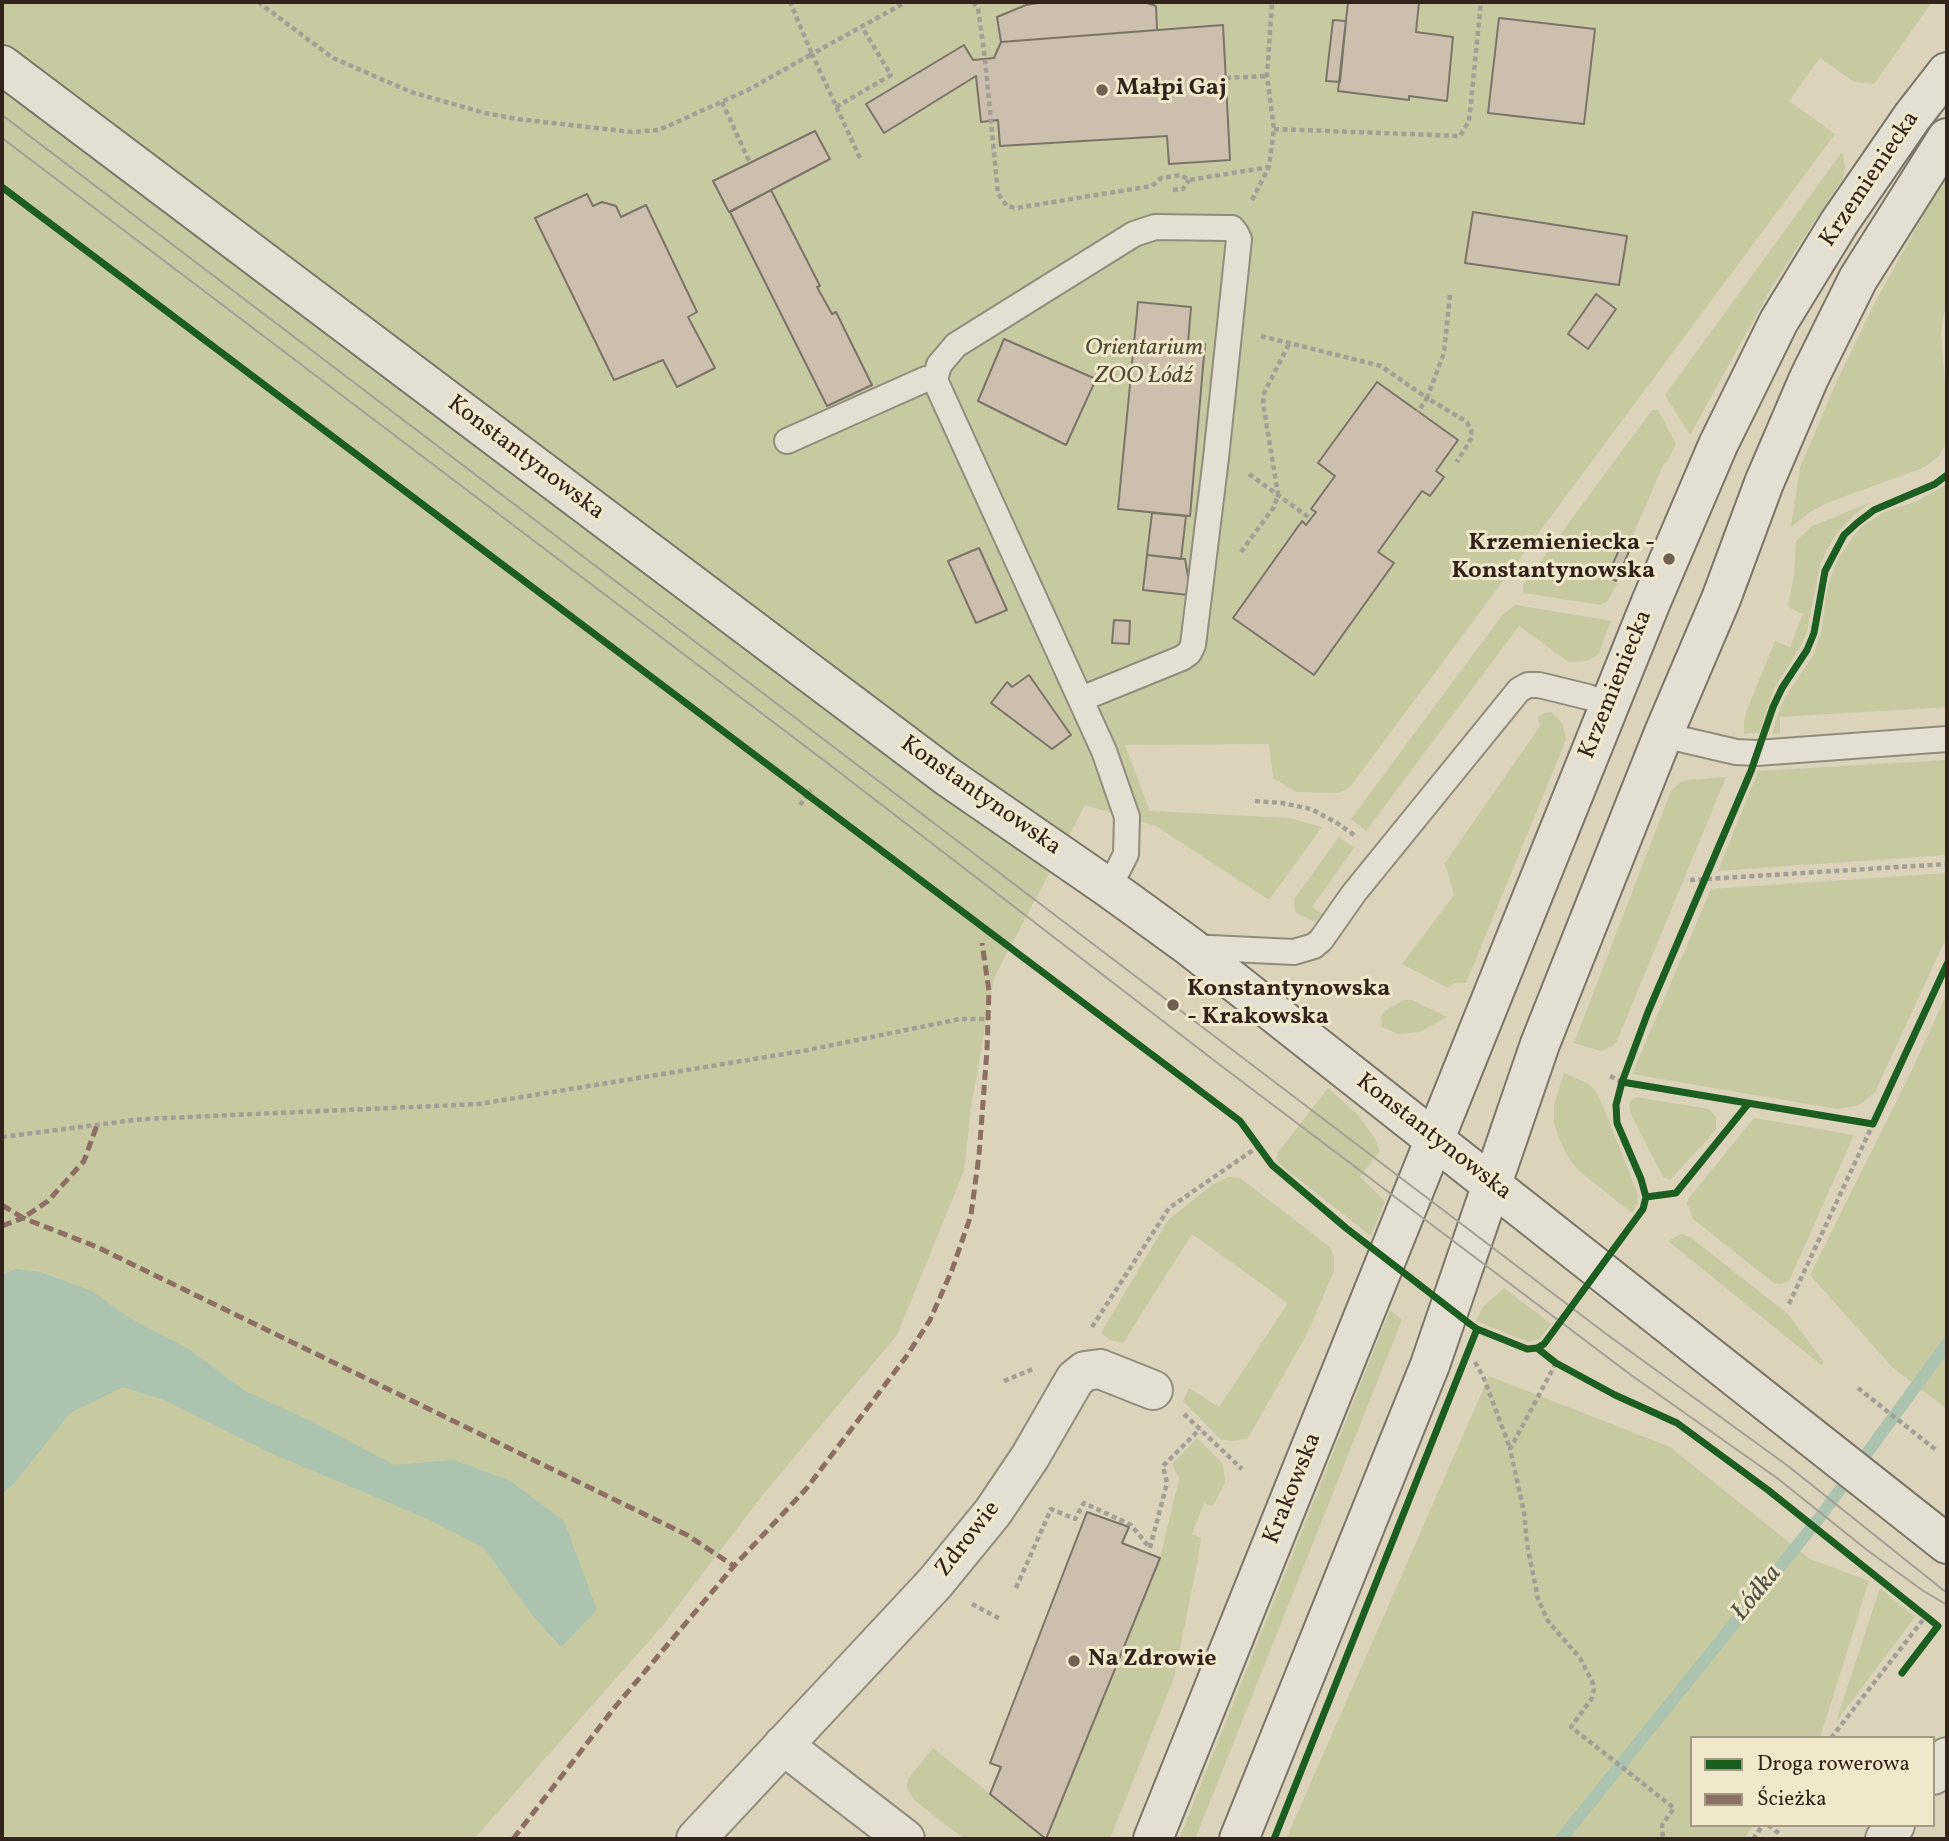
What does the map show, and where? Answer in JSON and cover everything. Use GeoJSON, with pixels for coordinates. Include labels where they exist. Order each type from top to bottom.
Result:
{"type":"FeatureCollection","features":[{"type":"Feature","properties":{"kind":"main road","name":"Konstantynowska"},"geometry":{"type":"LineString","coordinates":[[2,65],[948,778],[1189,946],[1947,1544]]}},
{"type":"Feature","properties":{"kind":"main road","name":"Krzemieniecka"},"geometry":{"type":"LineString","coordinates":[[1434,1139],[1718,444],[1779,321],[1839,223],[1947,72]]}},
{"type":"Feature","properties":{"kind":"main road","name":"Krzemieniecka"},"geometry":{"type":"LineString","coordinates":[[1492,1185],[1540,1044],[1663,735],[1721,599],[1764,483],[1809,378],[1858,279],[1934,163],[1947,138]]}},
{"type":"Feature","properties":{"kind":"main road","name":"Krakowska"},"geometry":{"type":"LineString","coordinates":[[1153,1839],[1434,1139]]}},
{"type":"Feature","properties":{"kind":"main road"},"geometry":{"type":"LineString","coordinates":[[1240,1839],[1430,1365],[1492,1185]]}},
{"type":"Feature","properties":{"kind":"main road","name":"Zdrowie"},"geometry":{"type":"LineString","coordinates":[[696,1839],[935,1583],[985,1522],[1030,1457],[1075,1379],[1085,1371],[1100,1369],[1153,1390]]}},
{"type":"Feature","properties":{"kind":"main road"},"geometry":{"type":"LineString","coordinates":[[783,1745],[905,1839]]}},
{"type":"Feature","properties":{"kind":"main road"},"geometry":{"type":"LineString","coordinates":[[1935,1772],[1947,1757]]}},
{"type":"Feature","properties":{"kind":"lane"},"geometry":{"type":"LineString","coordinates":[[1081,699],[1189,653],[1193,645],[1230,326],[1238,239],[1232,228],[1155,227],[1134,234],[956,345],[939,365],[935,380],[1104,751],[1127,817],[1126,854],[1109,888]]}},
{"type":"Feature","properties":{"kind":"lane"},"geometry":{"type":"LineString","coordinates":[[787,441],[926,379],[935,380]]}},
{"type":"Feature","properties":{"kind":"lane"},"geometry":{"type":"LineString","coordinates":[[1189,946],[1294,952],[1305,950],[1321,940],[1354,893],[1518,690],[1528,685],[1539,685],[1610,705]]}},
{"type":"Feature","properties":{"kind":"lane"},"geometry":{"type":"LineString","coordinates":[[1663,735],[1757,753],[1947,739]]}},
{"type":"Feature","properties":{"kind":"path"},"geometry":{"type":"LineString","coordinates":[[258,2],[333,58],[411,92],[485,113],[632,132],[659,130],[748,90],[906,2]]}},
{"type":"Feature","properties":{"kind":"path"},"geometry":{"type":"LineString","coordinates":[[790,2],[860,158]]}},
{"type":"Feature","properties":{"kind":"path"},"geometry":{"type":"LineString","coordinates":[[973,2],[978,8],[998,194],[1002,201],[1007,206],[1016,208],[1152,186],[1159,189]]}},
{"type":"Feature","properties":{"kind":"path"},"geometry":{"type":"LineString","coordinates":[[1236,233],[1269,167],[1274,129],[1266,76],[1272,2]]}},
{"type":"Feature","properties":{"kind":"path"},"geometry":{"type":"LineString","coordinates":[[1274,129],[1460,136],[1469,121],[1481,2]]}},
{"type":"Feature","properties":{"kind":"path"},"geometry":{"type":"LineString","coordinates":[[836,107],[891,75],[862,27]]}},
{"type":"Feature","properties":{"kind":"path"},"geometry":{"type":"LineString","coordinates":[[1226,78],[1266,76]]}},
{"type":"Feature","properties":{"kind":"path"},"geometry":{"type":"LineString","coordinates":[[722,102],[750,163]]}},
{"type":"Feature","properties":{"kind":"path"},"geometry":{"type":"LineString","coordinates":[[1152,186],[1161,178],[1181,175],[1189,180],[1269,167]]}},
{"type":"Feature","properties":{"kind":"path"},"geometry":{"type":"LineString","coordinates":[[1166,191],[1183,189],[1189,180]]}},
{"type":"Feature","properties":{"kind":"path"},"geometry":{"type":"LineString","coordinates":[[1418,412],[1427,398],[1444,354],[1450,295]]}},
{"type":"Feature","properties":{"kind":"path"},"geometry":{"type":"LineString","coordinates":[[1230,326],[1289,344],[1381,366],[1467,422],[1472,437],[1457,462]]}},
{"type":"Feature","properties":{"kind":"path"},"geometry":{"type":"LineString","coordinates":[[1235,561],[1274,507],[1278,494],[1263,403],[1264,393],[1289,344]]}},
{"type":"Feature","properties":{"kind":"path"},"geometry":{"type":"LineString","coordinates":[[1216,458],[1234,463],[1311,519]]}},
{"type":"Feature","properties":{"kind":"path"},"geometry":{"type":"LineString","coordinates":[[796,786],[809,792],[818,803]]}},
{"type":"Feature","properties":{"kind":"path"},"geometry":{"type":"LineString","coordinates":[[800,804],[809,792]]}},
{"type":"Feature","properties":{"kind":"path"},"geometry":{"type":"LineString","coordinates":[[1255,801],[1311,809],[1337,823]]}},
{"type":"Feature","properties":{"kind":"path"},"geometry":{"type":"LineString","coordinates":[[1690,880],[1947,864]]}},
{"type":"Feature","properties":{"kind":"path"},"geometry":{"type":"LineString","coordinates":[[1700,891],[1710,867]]}},
{"type":"Feature","properties":{"kind":"path"},"geometry":{"type":"LineString","coordinates":[[2,1137],[143,1119],[479,1104],[803,1051],[960,1019],[988,1020]]}},
{"type":"Feature","properties":{"kind":"path"},"geometry":{"type":"LineString","coordinates":[[1619,1093],[1626,1070]]}},
{"type":"Feature","properties":{"kind":"path"},"geometry":{"type":"LineString","coordinates":[[1610,1076],[1622,1082]]}},
{"type":"Feature","properties":{"kind":"path"},"geometry":{"type":"LineString","coordinates":[[1790,1304],[1873,1124]]}},
{"type":"Feature","properties":{"kind":"path"},"geometry":{"type":"LineString","coordinates":[[1253,1138],[1266,1156]]}},
{"type":"Feature","properties":{"kind":"path"},"geometry":{"type":"LineString","coordinates":[[1086,1337],[1169,1208],[1259,1146]]}},
{"type":"Feature","properties":{"kind":"path"},"geometry":{"type":"LineString","coordinates":[[1473,1360],[1483,1376],[1510,1449],[1524,1511],[1527,1544],[1538,1599],[1548,1622],[1580,1658],[1594,1689],[1571,1727],[1674,1808],[1662,1825],[1663,1839]]}},
{"type":"Feature","properties":{"kind":"path"},"geometry":{"type":"LineString","coordinates":[[1510,1449],[1556,1363]]}},
{"type":"Feature","properties":{"kind":"path"},"geometry":{"type":"LineString","coordinates":[[1004,1381],[1035,1368]]}},
{"type":"Feature","properties":{"kind":"path"},"geometry":{"type":"LineString","coordinates":[[1858,1388],[1936,1450]]}},
{"type":"Feature","properties":{"kind":"path"},"geometry":{"type":"LineString","coordinates":[[1153,1390],[1171,1402],[1242,1469]]}},
{"type":"Feature","properties":{"kind":"path"},"geometry":{"type":"LineString","coordinates":[[1016,1588],[1051,1509],[1075,1519],[1084,1503],[1131,1525],[1150,1548],[1167,1483],[1163,1466],[1200,1429]]}},
{"type":"Feature","properties":{"kind":"path"},"geometry":{"type":"LineString","coordinates":[[1833,1736],[1926,1616]]}},
{"type":"Feature","properties":{"kind":"path"},"geometry":{"type":"LineString","coordinates":[[1768,1827],[1781,1835]]}},
{"type":"Feature","properties":{"kind":"green space","name":"Orientarium ZOO Łódź"},"geometry":{"type":"Polygon","coordinates":[[[2,2],[1932,2],[1874,84],[1854,82],[1820,58],[1811,70],[1789,101],[1835,134],[1350,787],[1339,793],[1296,792],[1273,778],[1269,744],[1125,745],[1150,811],[1290,818],[1322,827],[1269,900],[1156,826],[1085,805],[994,978],[971,1107],[964,1171],[897,1335],[765,1492],[664,1624],[474,1839],[2,1839],[2,2]]]}},
{"type":"Feature","properties":{"kind":"green space"},"geometry":{"type":"Polygon","coordinates":[[[1842,152],[1845,167],[1843,178],[1773,285],[1690,435],[1665,395],[1842,152]]]}},
{"type":"Feature","properties":{"kind":"green space"},"geometry":{"type":"Polygon","coordinates":[[[1947,172],[1947,295],[1941,334],[1947,442],[1939,456],[1925,467],[1827,503],[1791,527],[1800,468],[1835,385],[1878,297],[1947,172]]]}},
{"type":"Feature","properties":{"kind":"green space"},"geometry":{"type":"Polygon","coordinates":[[[1652,410],[1658,410],[1676,444],[1668,461],[1663,465],[1630,542],[1622,539],[1605,579],[1617,584],[1607,602],[1601,605],[1523,593],[1523,585],[1652,410]]]}},
{"type":"Feature","properties":{"kind":"green space"},"geometry":{"type":"Polygon","coordinates":[[[1947,484],[1947,707],[1780,717],[1780,733],[1772,734],[1780,708],[1814,654],[1822,628],[1831,577],[1837,561],[1854,535],[1882,513],[1917,501],[1947,484]]]}},
{"type":"Feature","properties":{"kind":"green space"},"geometry":{"type":"Polygon","coordinates":[[[1871,502],[1838,532],[1826,551],[1819,569],[1807,632],[1802,644],[1774,689],[1759,733],[1744,734],[1747,710],[1775,641],[1790,647],[1803,614],[1788,607],[1794,575],[1796,541],[1812,526],[1871,502]]]}},
{"type":"Feature","properties":{"kind":"green space"},"geometry":{"type":"Polygon","coordinates":[[[1516,605],[1611,621],[1598,655],[1587,661],[1569,662],[1519,626],[1366,831],[1351,819],[1503,614],[1516,605]]]}},
{"type":"Feature","properties":{"kind":"green space"},"geometry":{"type":"Polygon","coordinates":[[[1552,712],[1563,724],[1566,740],[1466,983],[1455,983],[1448,988],[1402,964],[1454,895],[1445,863],[1540,726],[1538,718],[1544,713],[1552,712]]]}},
{"type":"Feature","properties":{"kind":"green space"},"geometry":{"type":"Polygon","coordinates":[[[1947,760],[1947,855],[1718,871],[1758,771],[1947,760]]]}},
{"type":"Feature","properties":{"kind":"green space"},"geometry":{"type":"Polygon","coordinates":[[[1726,777],[1617,1041],[1613,1046],[1601,1051],[1574,1043],[1671,791],[1681,782],[1688,780],[1726,777]]]}},
{"type":"Feature","properties":{"kind":"green space"},"geometry":{"type":"Polygon","coordinates":[[[1339,837],[1354,848],[1312,907],[1323,914],[1315,922],[1295,912],[1294,899],[1339,837]]]}},
{"type":"Feature","properties":{"kind":"green space"},"geometry":{"type":"Polygon","coordinates":[[[1947,873],[1947,936],[1875,1092],[1859,1105],[1837,1109],[1632,1074],[1711,889],[1947,873]]]}},
{"type":"Feature","properties":{"kind":"green space"},"geometry":{"type":"Polygon","coordinates":[[[1947,993],[1947,1409],[1892,1367],[1810,1275],[1912,1070],[1947,993]]]}},
{"type":"Feature","properties":{"kind":"green space"},"geometry":{"type":"Polygon","coordinates":[[[1403,1000],[1412,1000],[1447,1017],[1420,1032],[1398,1034],[1382,1027],[1381,1016],[1403,1000]]]}},
{"type":"Feature","properties":{"kind":"green space"},"geometry":{"type":"Polygon","coordinates":[[[1564,1073],[1587,1083],[1600,1099],[1638,1194],[1637,1205],[1632,1213],[1579,1171],[1560,1141],[1554,1123],[1554,1105],[1564,1073]]]}},
{"type":"Feature","properties":{"kind":"green space"},"geometry":{"type":"Polygon","coordinates":[[[1328,1088],[1357,1114],[1374,1137],[1380,1151],[1360,1177],[1385,1201],[1371,1236],[1278,1163],[1277,1154],[1328,1088]]]}},
{"type":"Feature","properties":{"kind":"green space"},"geometry":{"type":"Polygon","coordinates":[[[1635,1097],[1709,1109],[1716,1117],[1716,1130],[1670,1180],[1663,1177],[1631,1114],[1629,1105],[1635,1097]]]}},
{"type":"Feature","properties":{"kind":"green space"},"geometry":{"type":"Polygon","coordinates":[[[1754,1118],[1854,1135],[1789,1281],[1782,1284],[1774,1283],[1693,1219],[1687,1203],[1754,1118]]]}},
{"type":"Feature","properties":{"kind":"green space"},"geometry":{"type":"Polygon","coordinates":[[[1229,1177],[1240,1178],[1330,1247],[1334,1257],[1334,1271],[1307,1334],[1248,1438],[1234,1441],[1221,1440],[1183,1401],[1189,1388],[1219,1407],[1288,1303],[1192,1234],[1123,1343],[1110,1340],[1101,1333],[1168,1220],[1212,1185],[1229,1177]]]}},
{"type":"Feature","properties":{"kind":"green space"},"geometry":{"type":"Polygon","coordinates":[[[1682,1234],[1690,1237],[1788,1314],[1824,1362],[1821,1365],[1668,1241],[1682,1234]]]}},
{"type":"Feature","properties":{"kind":"green space"},"geometry":{"type":"Polygon","coordinates":[[[1504,1288],[1551,1324],[1540,1339],[1528,1342],[1476,1321],[1483,1307],[1504,1288]]]}},
{"type":"Feature","properties":{"kind":"green space"},"geometry":{"type":"Polygon","coordinates":[[[1390,1310],[1402,1320],[1195,1839],[1179,1839],[1390,1310]]]}},
{"type":"Feature","properties":{"kind":"green space"},"geometry":{"type":"Polygon","coordinates":[[[1489,1376],[1670,1447],[1810,1559],[1869,1581],[1821,1736],[1690,1736],[1690,1827],[1752,1827],[1744,1839],[1286,1839],[1489,1376]]]}},
{"type":"Feature","properties":{"kind":"green space"},"geometry":{"type":"Polygon","coordinates":[[[1197,1438],[1223,1464],[1225,1483],[1213,1506],[1204,1503],[1192,1534],[1201,1538],[1199,1554],[1174,1678],[1110,1839],[964,1839],[914,1800],[907,1788],[908,1779],[933,1748],[1045,1838],[1160,1558],[1179,1479],[1172,1464],[1197,1438]]]}},
{"type":"Feature","properties":{"kind":"green space"},"geometry":{"type":"Polygon","coordinates":[[[1880,1588],[1915,1617],[1836,1722],[1880,1588]]]}},
{"type":"Feature","properties":{"kind":"shaded area"},"geometry":{"type":"Polygon","coordinates":[[[16,1269],[40,1272],[92,1291],[128,1317],[190,1350],[245,1391],[313,1422],[394,1465],[453,1460],[509,1480],[564,1521],[597,1610],[561,1647],[533,1616],[484,1548],[428,1519],[273,1454],[164,1400],[123,1387],[70,1413],[12,1486],[2,1493],[2,1274],[16,1269]]]}},
{"type":"Feature","properties":{"kind":"building"},"geometry":{"type":"Polygon","coordinates":[[[1043,2],[1144,2],[1156,6],[1157,30],[1001,42],[997,17],[1026,5],[1043,2]]]}},
{"type":"Feature","properties":{"kind":"building"},"geometry":{"type":"Polygon","coordinates":[[[1348,2],[1419,2],[1416,32],[1453,37],[1447,101],[1409,96],[1409,100],[1338,91],[1348,2]]]}},
{"type":"Feature","properties":{"kind":"building"},"geometry":{"type":"Polygon","coordinates":[[[1499,18],[1595,29],[1584,124],[1488,113],[1499,18]]]}},
{"type":"Feature","properties":{"kind":"building"},"geometry":{"type":"Polygon","coordinates":[[[1333,20],[1346,21],[1340,82],[1326,81],[1333,20]]]}},
{"type":"Feature","properties":{"kind":"building","name":"Małpi Gaj"},"geometry":{"type":"Polygon","coordinates":[[[1223,25],[1230,160],[1169,164],[1167,136],[1000,146],[998,120],[981,122],[976,76],[884,133],[866,104],[964,45],[973,60],[994,58],[1001,42],[1223,25]]]}},
{"type":"Feature","properties":{"kind":"building"},"geometry":{"type":"Polygon","coordinates":[[[815,131],[830,159],[729,212],[713,181],[815,131]]]}},
{"type":"Feature","properties":{"kind":"building"},"geometry":{"type":"Polygon","coordinates":[[[771,190],[820,286],[817,287],[832,314],[836,312],[872,385],[827,406],[730,212],[771,190]]]}},
{"type":"Feature","properties":{"kind":"building"},"geometry":{"type":"Polygon","coordinates":[[[587,194],[593,206],[602,202],[616,206],[621,217],[646,205],[697,312],[688,317],[715,368],[677,387],[663,360],[614,380],[535,218],[587,194]]]}},
{"type":"Feature","properties":{"kind":"building"},"geometry":{"type":"Polygon","coordinates":[[[1473,212],[1627,236],[1619,285],[1465,263],[1473,212]]]}},
{"type":"Feature","properties":{"kind":"building"},"geometry":{"type":"Polygon","coordinates":[[[1596,294],[1616,309],[1588,349],[1568,334],[1596,294]]]}},
{"type":"Feature","properties":{"kind":"building"},"geometry":{"type":"Polygon","coordinates":[[[1138,302],[1191,307],[1188,343],[1205,344],[1190,516],[1118,509],[1138,302]]]}},
{"type":"Feature","properties":{"kind":"building"},"geometry":{"type":"Polygon","coordinates":[[[1004,339],[1096,379],[1066,445],[978,401],[1004,339]]]}},
{"type":"Feature","properties":{"kind":"building"},"geometry":{"type":"Polygon","coordinates":[[[1377,382],[1458,440],[1436,471],[1444,477],[1430,496],[1422,491],[1378,552],[1394,563],[1314,675],[1233,618],[1302,521],[1306,525],[1316,512],[1311,509],[1335,476],[1318,463],[1377,382]]]}},
{"type":"Feature","properties":{"kind":"building"},"geometry":{"type":"Polygon","coordinates":[[[1152,513],[1186,516],[1181,559],[1147,555],[1152,513]]]}},
{"type":"Feature","properties":{"kind":"building"},"geometry":{"type":"Polygon","coordinates":[[[1622,543],[1631,547],[1616,581],[1607,577],[1622,543]]]}},
{"type":"Feature","properties":{"kind":"building"},"geometry":{"type":"Polygon","coordinates":[[[979,548],[1007,610],[976,623],[948,561],[979,548]]]}},
{"type":"Feature","properties":{"kind":"building"},"geometry":{"type":"Polygon","coordinates":[[[1147,555],[1185,559],[1188,595],[1143,590],[1147,555]]]}},
{"type":"Feature","properties":{"kind":"building"},"geometry":{"type":"Polygon","coordinates":[[[1114,620],[1130,621],[1129,644],[1112,643],[1114,620]]]}},
{"type":"Feature","properties":{"kind":"building"},"geometry":{"type":"Polygon","coordinates":[[[1029,675],[1071,735],[1052,749],[991,703],[1007,682],[1012,687],[1029,675]]]}},
{"type":"Feature","properties":{"kind":"building","name":"Na Zdrowie"},"geometry":{"type":"Polygon","coordinates":[[[1087,1512],[1129,1527],[1122,1543],[1160,1558],[1046,1839],[990,1794],[1001,1767],[990,1763],[1087,1512]]]}},
{"type":"Feature","properties":{"kind":"waterway","name":"Łódka"},"geometry":{"type":"LineString","coordinates":[[1561,1839],[1820,1517],[1947,1344]]}},
{"type":"Feature","properties":{"kind":"tram line"},"geometry":{"type":"LineString","coordinates":[[2,115],[1605,1333],[1788,1466],[1947,1593]]}},
{"type":"Feature","properties":{"kind":"tram line"},"geometry":{"type":"LineString","coordinates":[[2,138],[1631,1375],[1777,1478],[1867,1550],[1947,1605]]}},
{"type":"Feature","properties":{"kind":"marked path"},"geometry":{"type":"LineString","coordinates":[[513,1839],[615,1707],[734,1566],[806,1489],[906,1357],[930,1320],[952,1270],[971,1215],[979,1155],[987,1050],[989,991],[982,943]]}},
{"type":"Feature","properties":{"kind":"marked path"},"geometry":{"type":"LineString","coordinates":[[2,1205],[23,1218],[48,1201],[84,1161],[97,1125]]}},
{"type":"Feature","properties":{"kind":"marked path"},"geometry":{"type":"LineString","coordinates":[[2,1226],[23,1218],[97,1247],[687,1535],[734,1566]]}},
{"type":"Feature","properties":{"kind":"cycle path"},"geometry":{"type":"LineString","coordinates":[[2,187],[1240,1121],[1272,1165],[1346,1228],[1470,1324],[1527,1349],[1544,1344],[1643,1209],[1646,1197],[1641,1179],[1617,1123],[1616,1105],[1622,1082],[1648,1012],[1751,771],[1773,707],[1807,650],[1814,633],[1825,571],[1844,535],[1857,523],[1874,510],[1935,484],[1947,475]]}},
{"type":"Feature","properties":{"kind":"cycle path"},"geometry":{"type":"LineString","coordinates":[[1622,1082],[1873,1124],[1947,964]]}},
{"type":"Feature","properties":{"kind":"cycle path"},"geometry":{"type":"LineString","coordinates":[[1646,1197],[1676,1193],[1748,1104]]}},
{"type":"Feature","properties":{"kind":"cycle path"},"geometry":{"type":"LineString","coordinates":[[1274,1839],[1477,1329]]}},
{"type":"Feature","properties":{"kind":"cycle path"},"geometry":{"type":"LineString","coordinates":[[1537,1348],[1556,1363],[1615,1395],[1677,1423],[1768,1490],[1938,1626],[1902,1673]]}},
{"type":"Feature","properties":{"kind":"place","name":"Małpi Gaj"},"geometry":{"type":"Point","coordinates":[1102,90]}},
{"type":"Feature","properties":{"kind":"place","name":"Krzemieniecka - Konstantynowska"},"geometry":{"type":"Point","coordinates":[1669,559]}},
{"type":"Feature","properties":{"kind":"place","name":"Konstantynowska - Krakowska"},"geometry":{"type":"Point","coordinates":[1173,1005]}},
{"type":"Feature","properties":{"kind":"place","name":"Na Zdrowie"},"geometry":{"type":"Point","coordinates":[1074,1661]}}]}
